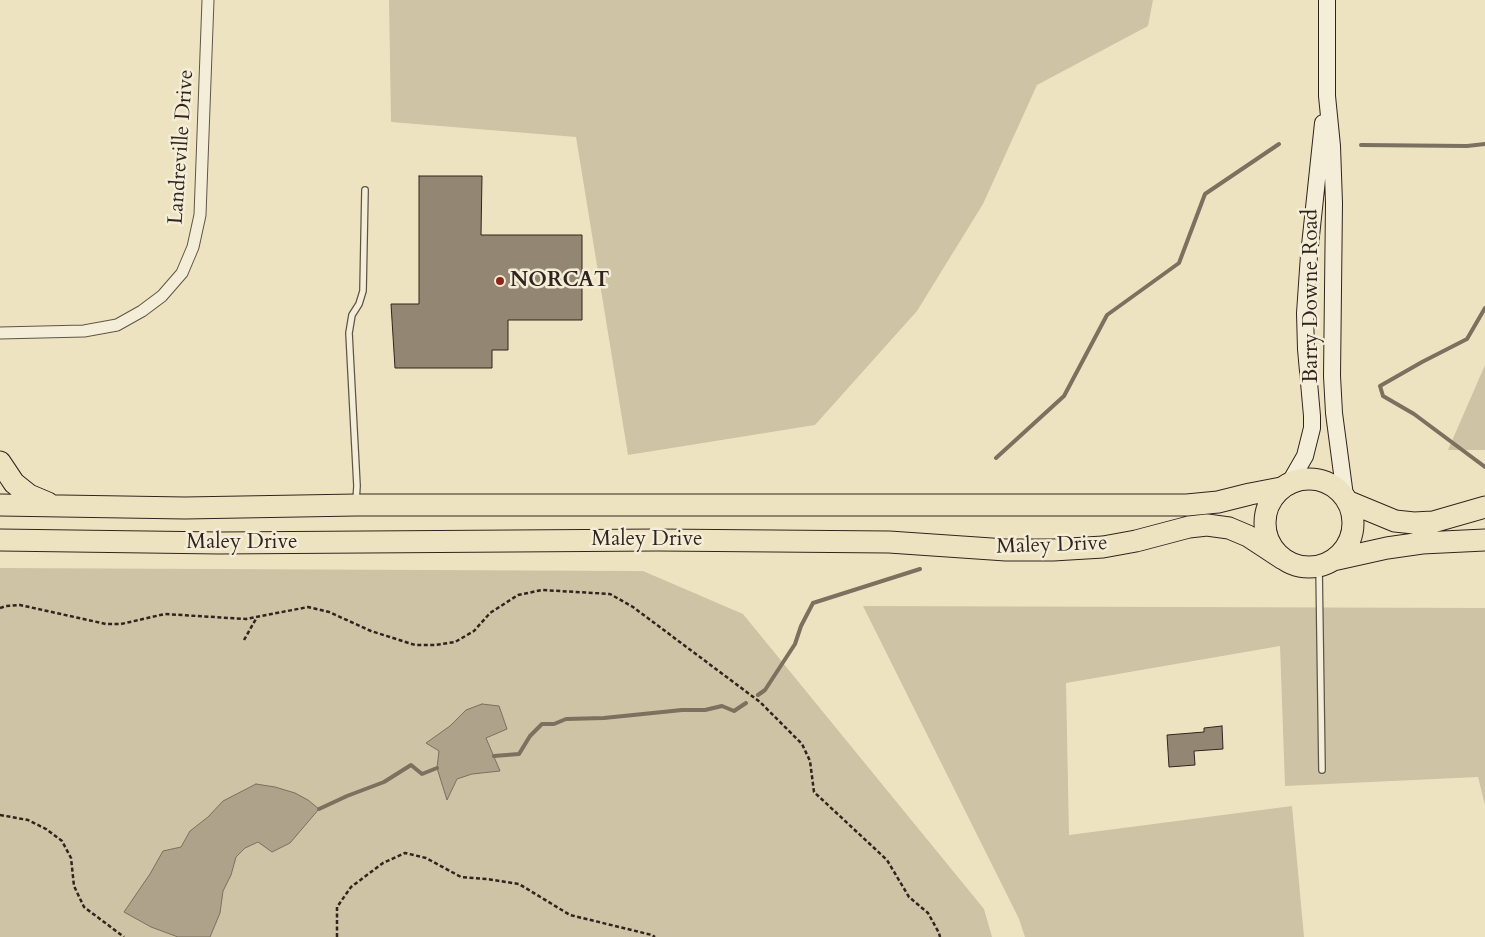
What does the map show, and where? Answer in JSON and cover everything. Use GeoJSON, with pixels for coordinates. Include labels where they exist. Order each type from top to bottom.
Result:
{"type":"FeatureCollection","features":[{"type":"Feature","properties":{"kind":"highway"},"geometry":{"type":"LineString","coordinates":[[0,462],[14,483],[29,495],[53,505]]}},
{"type":"Feature","properties":{"kind":"highway"},"geometry":{"type":"LineString","coordinates":[[1326,563],[1345,549],[1352,534],[1354,518],[1347,499],[1336,487],[1320,480],[1302,479],[1286,485],[1272,498],[1266,511],[1265,524],[1267,537],[1274,549],[1283,559],[1292,564],[1303,566],[1326,563],[1387,548],[1422,543],[1485,540]]}},
{"type":"Feature","properties":{"kind":"highway","name":"Maley Drive"},"geometry":{"type":"LineString","coordinates":[[0,505],[185,508],[356,505],[1187,505],[1218,502],[1286,485]]}},
{"type":"Feature","properties":{"kind":"highway"},"geometry":{"type":"LineString","coordinates":[[1347,499],[1395,521],[1414,523],[1433,522],[1485,507]]}},
{"type":"Feature","properties":{"kind":"highway","name":"Maley Drive"},"geometry":{"type":"LineString","coordinates":[[0,540],[220,544],[658,540],[879,542],[1006,550],[1053,550],[1103,547],[1145,539],[1189,527],[1207,525],[1229,528],[1248,536],[1283,559]]}},
{"type":"Feature","properties":{"kind":"main road","name":"Barry Downe Road"},"geometry":{"type":"LineString","coordinates":[[1327,0],[1327,96],[1332,146],[1334,203],[1332,376],[1334,413],[1347,499]]}},
{"type":"Feature","properties":{"kind":"main road","name":"Barry Downe Road"},"geometry":{"type":"LineString","coordinates":[[1286,485],[1305,456],[1312,428],[1305,313],[1308,255],[1327,96]]}},
{"type":"Feature","properties":{"kind":"street","name":"Landreville Drive"},"geometry":{"type":"LineString","coordinates":[[0,333],[84,331],[117,325],[142,311],[162,296],[182,272],[193,248],[200,215],[208,0]]}},
{"type":"Feature","properties":{"kind":"lane"},"geometry":{"type":"LineString","coordinates":[[356,505],[357,486],[349,333],[352,315],[359,304],[363,291],[365,190]]}},
{"type":"Feature","properties":{"kind":"lane"},"geometry":{"type":"LineString","coordinates":[[1322,770],[1326,563]]}},
{"type":"Feature","properties":{"kind":"path"},"geometry":{"type":"LineString","coordinates":[[0,608],[20,605],[106,624],[121,624],[165,614],[246,619],[308,607],[329,612],[371,631],[415,645],[434,645],[455,642],[474,631],[490,613],[518,595],[542,590],[610,594],[633,607],[760,702],[802,744],[810,761],[814,792],[887,860],[909,897],[928,914],[940,933],[940,937]]}},
{"type":"Feature","properties":{"kind":"path"},"geometry":{"type":"LineString","coordinates":[[244,640],[256,617]]}},
{"type":"Feature","properties":{"kind":"path"},"geometry":{"type":"LineString","coordinates":[[0,815],[28,820],[46,829],[62,841],[71,858],[74,886],[84,907],[124,937]]}},
{"type":"Feature","properties":{"kind":"path"},"geometry":{"type":"LineString","coordinates":[[337,937],[337,907],[351,887],[383,863],[405,853],[426,858],[461,877],[487,878],[519,884],[570,915],[655,937]]}},
{"type":"Feature","properties":{"kind":"shaded area"},"geometry":{"type":"Polygon","coordinates":[[[389,0],[1153,0],[1148,26],[1037,85],[983,204],[917,311],[815,425],[628,455],[576,137],[391,122],[389,0]]]}},
{"type":"Feature","properties":{"kind":"shaded area"},"geometry":{"type":"Polygon","coordinates":[[[1485,365],[1485,450],[1448,450],[1485,365]]]}},
{"type":"Feature","properties":{"kind":"shaded area"},"geometry":{"type":"Polygon","coordinates":[[[0,568],[643,571],[743,614],[984,909],[992,937],[0,937],[0,568]]]}},
{"type":"Feature","properties":{"kind":"shaded area"},"geometry":{"type":"Polygon","coordinates":[[[863,606],[1485,608],[1485,805],[1478,777],[1285,786],[1280,646],[1066,683],[1069,835],[1292,806],[1304,937],[1025,937],[1019,919],[863,606]]]}},
{"type":"Feature","properties":{"kind":"shaded area"},"geometry":{"type":"Polygon","coordinates":[[[482,704],[499,706],[507,729],[486,738],[500,771],[472,774],[457,779],[447,800],[437,768],[439,751],[426,743],[450,726],[466,710],[482,704]]]}},
{"type":"Feature","properties":{"kind":"shaded area"},"geometry":{"type":"Polygon","coordinates":[[[256,784],[295,793],[319,809],[290,843],[272,852],[258,842],[245,848],[236,857],[231,875],[223,891],[220,913],[210,937],[178,937],[151,927],[124,912],[163,851],[181,847],[190,831],[208,817],[223,801],[256,784]]]}},
{"type":"Feature","properties":{"kind":"building","name":"NORCAT"},"geometry":{"type":"Polygon","coordinates":[[[419,176],[482,176],[481,235],[582,235],[582,320],[508,320],[508,350],[492,350],[492,368],[395,368],[391,304],[419,304],[419,176]]]}},
{"type":"Feature","properties":{"kind":"building"},"geometry":{"type":"Polygon","coordinates":[[[1222,726],[1223,749],[1194,751],[1195,765],[1169,767],[1167,735],[1204,732],[1204,728],[1222,726]]]}},
{"type":"Feature","properties":{"kind":"waterway"},"geometry":{"type":"LineString","coordinates":[[996,458],[1064,396],[1107,315],[1179,263],[1205,194],[1279,144]]}},
{"type":"Feature","properties":{"kind":"waterway"},"geometry":{"type":"LineString","coordinates":[[1361,145],[1467,146],[1485,144]]}},
{"type":"Feature","properties":{"kind":"waterway"},"geometry":{"type":"LineString","coordinates":[[1485,308],[1467,339],[1380,386],[1383,396],[1414,414],[1485,467]]}},
{"type":"Feature","properties":{"kind":"waterway"},"geometry":{"type":"LineString","coordinates":[[758,695],[765,690],[795,644],[801,626],[813,603],[920,569]]}},
{"type":"Feature","properties":{"kind":"waterway"},"geometry":{"type":"LineString","coordinates":[[494,756],[519,754],[530,736],[542,724],[554,724],[566,719],[705,710],[722,706],[734,711],[746,703]]}},
{"type":"Feature","properties":{"kind":"waterway"},"geometry":{"type":"LineString","coordinates":[[319,809],[384,782],[411,765],[422,774],[437,768]]}},
{"type":"Feature","properties":{"kind":"place","name":"NORCAT"},"geometry":{"type":"Point","coordinates":[500,281]}}]}
